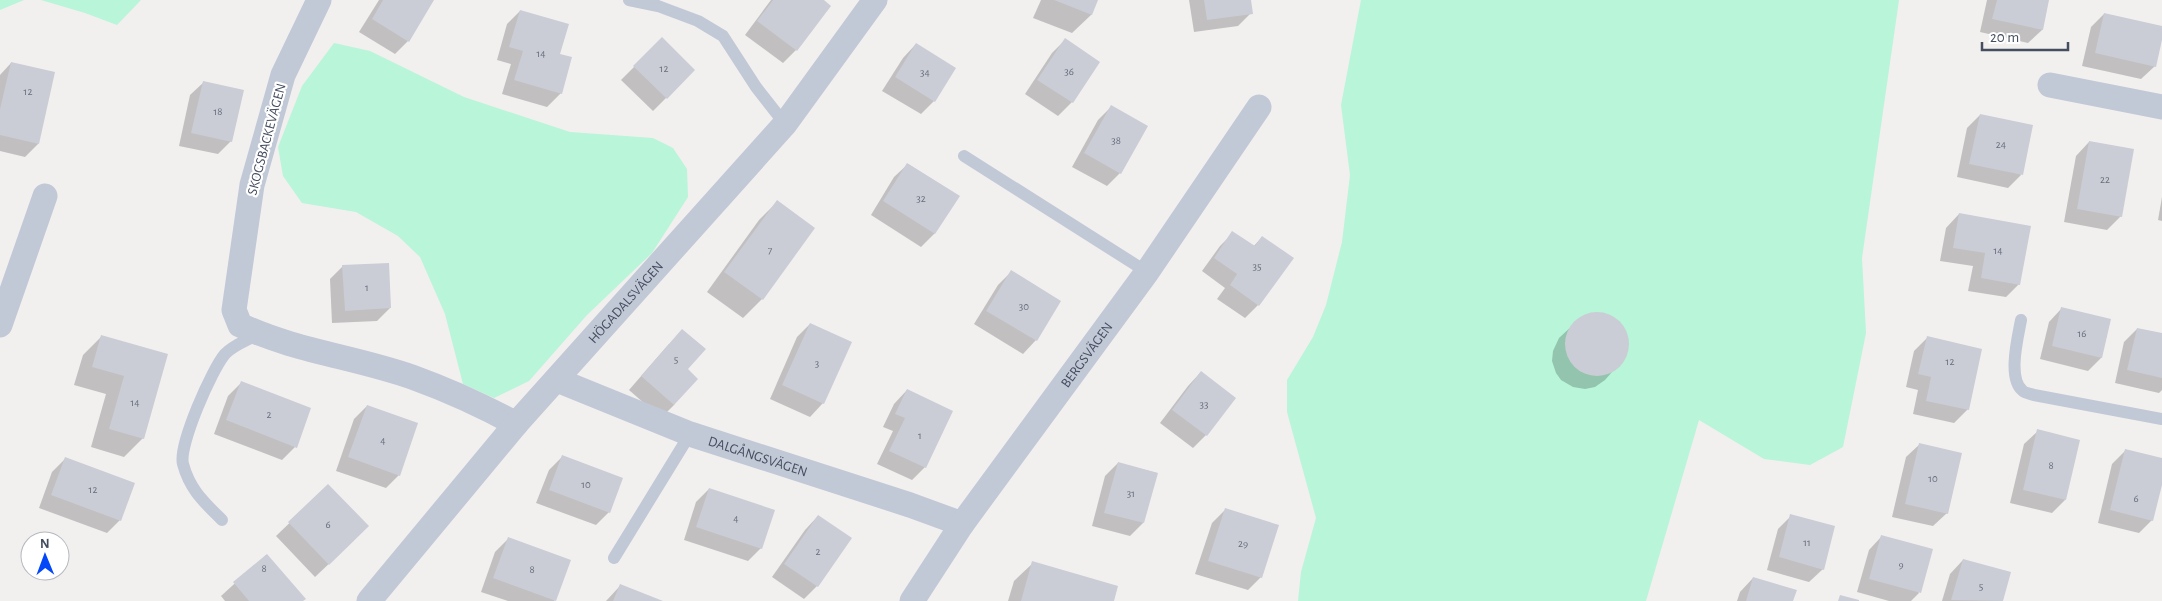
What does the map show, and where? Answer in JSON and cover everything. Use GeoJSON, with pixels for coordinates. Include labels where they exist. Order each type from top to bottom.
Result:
{"type":"FeatureCollection","features":[{"type":"Feature","properties":{"kind":"street","name":"SKOGSBACKEVÄGEN"},"geometry":{"type":"LineString","coordinates":[[319,0],[283,76],[252,185],[234,310],[240,325],[286,344],[411,377],[488,408],[516,424]]}},
{"type":"Feature","properties":{"kind":"street","name":"HÖGADALSVÄGEN"},"geometry":{"type":"LineString","coordinates":[[370,601],[516,424],[786,124],[875,0]]}},
{"type":"Feature","properties":{"kind":"street"},"geometry":{"type":"LineString","coordinates":[[2050,85],[2162,107]]}},
{"type":"Feature","properties":{"kind":"street","name":"BERGSVÄGEN"},"geometry":{"type":"LineString","coordinates":[[912,601],[962,524],[1147,272],[1259,107]]}},
{"type":"Feature","properties":{"kind":"street"},"geometry":{"type":"LineString","coordinates":[[0,325],[45,196]]}},
{"type":"Feature","properties":{"kind":"street","name":"DALGÅNGSVÄGEN"},"geometry":{"type":"LineString","coordinates":[[557,380],[690,434],[910,505],[962,524]]}},
{"type":"Feature","properties":{"kind":"lane"},"geometry":{"type":"LineString","coordinates":[[630,0],[658,6],[698,21],[723,36],[740,59],[756,87],[786,124]]}},
{"type":"Feature","properties":{"kind":"lane"},"geometry":{"type":"LineString","coordinates":[[964,156],[1147,272]]}},
{"type":"Feature","properties":{"kind":"lane"},"geometry":{"type":"LineString","coordinates":[[2021,320],[2014,372],[2017,383],[2022,390],[2034,395],[2162,419]]}},
{"type":"Feature","properties":{"kind":"lane"},"geometry":{"type":"LineString","coordinates":[[222,520],[195,493],[182,462],[187,436],[214,369],[227,352],[258,334]]}},
{"type":"Feature","properties":{"kind":"lane"},"geometry":{"type":"LineString","coordinates":[[614,558],[690,434]]}},
{"type":"Feature","properties":{"kind":"green space"},"geometry":{"type":"Polygon","coordinates":[[[0,0],[24,0],[0,10],[0,0]]]}},
{"type":"Feature","properties":{"kind":"green space"},"geometry":{"type":"Polygon","coordinates":[[[41,0],[141,0],[117,25],[41,0]]]}},
{"type":"Feature","properties":{"kind":"green space"},"geometry":{"type":"Polygon","coordinates":[[[1361,0],[1899,0],[1862,258],[1866,333],[1843,447],[1810,465],[1764,459],[1699,420],[1646,601],[1298,601],[1301,572],[1316,518],[1287,412],[1287,380],[1313,337],[1326,305],[1342,242],[1350,175],[1341,105],[1361,0]]]}},
{"type":"Feature","properties":{"kind":"green space"},"geometry":{"type":"Polygon","coordinates":[[[334,43],[370,51],[464,97],[570,132],[653,138],[673,148],[687,169],[688,197],[652,253],[587,315],[529,381],[494,398],[463,384],[445,314],[420,257],[398,236],[356,212],[302,203],[283,176],[278,147],[302,86],[334,43]]]}},
{"type":"Feature","properties":{"kind":"building"},"geometry":{"type":"Polygon","coordinates":[[[383,0],[434,0],[409,42],[372,19],[383,0]]]}},
{"type":"Feature","properties":{"kind":"building"},"geometry":{"type":"Polygon","coordinates":[[[773,0],[824,0],[831,6],[797,51],[757,21],[773,0]]]}},
{"type":"Feature","properties":{"kind":"building"},"geometry":{"type":"Polygon","coordinates":[[[1054,0],[1098,0],[1092,15],[1054,0]]]}},
{"type":"Feature","properties":{"kind":"building"},"geometry":{"type":"Polygon","coordinates":[[[1204,0],[1251,0],[1253,14],[1207,20],[1204,0]]]}},
{"type":"Feature","properties":{"kind":"building"},"geometry":{"type":"Polygon","coordinates":[[[1997,0],[2049,0],[2043,30],[1992,19],[1997,0]]]}},
{"type":"Feature","properties":{"kind":"building"},"geometry":{"type":"Polygon","coordinates":[[[520,10],[569,24],[560,54],[572,57],[562,94],[514,80],[523,51],[509,47],[520,10]]]}},
{"type":"Feature","properties":{"kind":"building"},"geometry":{"type":"Polygon","coordinates":[[[2104,13],[2162,26],[2162,40],[2156,67],[2095,53],[2104,13]]]}},
{"type":"Feature","properties":{"kind":"building"},"geometry":{"type":"Polygon","coordinates":[[[662,37],[695,70],[667,99],[633,66],[662,37]]]}},
{"type":"Feature","properties":{"kind":"building"},"geometry":{"type":"Polygon","coordinates":[[[1065,38],[1100,62],[1073,103],[1037,80],[1065,38]]]}},
{"type":"Feature","properties":{"kind":"building"},"geometry":{"type":"Polygon","coordinates":[[[916,43],[956,68],[935,102],[895,77],[916,43]]]}},
{"type":"Feature","properties":{"kind":"building"},"geometry":{"type":"Polygon","coordinates":[[[11,62],[55,72],[39,144],[0,135],[0,109],[11,62]]]}},
{"type":"Feature","properties":{"kind":"building"},"geometry":{"type":"Polygon","coordinates":[[[203,81],[244,90],[232,142],[191,133],[203,81]]]}},
{"type":"Feature","properties":{"kind":"building"},"geometry":{"type":"Polygon","coordinates":[[[1111,105],[1148,126],[1121,174],[1084,153],[1111,105]]]}},
{"type":"Feature","properties":{"kind":"building"},"geometry":{"type":"Polygon","coordinates":[[[1980,114],[2033,125],[2023,175],[1969,164],[1980,114]]]}},
{"type":"Feature","properties":{"kind":"building"},"geometry":{"type":"Polygon","coordinates":[[[2089,141],[2134,149],[2122,217],[2077,209],[2089,141]]]}},
{"type":"Feature","properties":{"kind":"building"},"geometry":{"type":"Polygon","coordinates":[[[907,163],[960,196],[935,234],[883,201],[907,163]]]}},
{"type":"Feature","properties":{"kind":"building"},"geometry":{"type":"Polygon","coordinates":[[[777,200],[815,228],[763,300],[724,272],[777,200]]]}},
{"type":"Feature","properties":{"kind":"building"},"geometry":{"type":"Polygon","coordinates":[[[1959,213],[2031,226],[2020,285],[1981,278],[1985,253],[1953,248],[1959,213]]]}},
{"type":"Feature","properties":{"kind":"building"},"geometry":{"type":"Polygon","coordinates":[[[1232,231],[1255,246],[1262,236],[1294,258],[1259,306],[1230,285],[1237,274],[1214,258],[1232,231]]]}},
{"type":"Feature","properties":{"kind":"building"},"geometry":{"type":"Polygon","coordinates":[[[389,263],[391,308],[345,311],[342,265],[389,263]]]}},
{"type":"Feature","properties":{"kind":"building"},"geometry":{"type":"Polygon","coordinates":[[[1011,270],[1061,301],[1037,341],[986,311],[1011,270]]]}},
{"type":"Feature","properties":{"kind":"building"},"geometry":{"type":"Polygon","coordinates":[[[2061,307],[2111,319],[2102,358],[2052,346],[2061,307]]]}},
{"type":"Feature","properties":{"kind":"building"},"geometry":{"type":"Polygon","coordinates":[[[1597,312],[1615,317],[1620,321],[1624,326],[1629,344],[1624,362],[1620,367],[1615,371],[1597,376],[1579,371],[1574,367],[1570,362],[1565,344],[1570,326],[1574,321],[1579,317],[1597,312]]]}},
{"type":"Feature","properties":{"kind":"building"},"geometry":{"type":"Polygon","coordinates":[[[810,323],[852,342],[824,404],[782,385],[810,323]]]}},
{"type":"Feature","properties":{"kind":"building"},"geometry":{"type":"Polygon","coordinates":[[[2137,328],[2162,333],[2162,378],[2127,370],[2137,328]]]}},
{"type":"Feature","properties":{"kind":"building"},"geometry":{"type":"Polygon","coordinates":[[[682,329],[706,349],[688,369],[698,379],[674,405],[641,376],[682,329]]]}},
{"type":"Feature","properties":{"kind":"building"},"geometry":{"type":"Polygon","coordinates":[[[101,335],[168,354],[144,439],[109,429],[124,376],[92,367],[101,335]]]}},
{"type":"Feature","properties":{"kind":"building"},"geometry":{"type":"Polygon","coordinates":[[[1927,336],[1982,349],[1969,410],[1926,401],[1931,377],[1918,374],[1927,336]]]}},
{"type":"Feature","properties":{"kind":"building"},"geometry":{"type":"Polygon","coordinates":[[[1201,371],[1236,398],[1207,436],[1172,410],[1201,371]]]}},
{"type":"Feature","properties":{"kind":"building"},"geometry":{"type":"Polygon","coordinates":[[[241,381],[311,408],[297,448],[226,420],[241,381]]]}},
{"type":"Feature","properties":{"kind":"building"},"geometry":{"type":"Polygon","coordinates":[[[907,389],[953,411],[926,468],[889,451],[905,418],[895,414],[907,389]]]}},
{"type":"Feature","properties":{"kind":"building"},"geometry":{"type":"Polygon","coordinates":[[[367,405],[418,423],[400,476],[348,457],[367,405]]]}},
{"type":"Feature","properties":{"kind":"building"},"geometry":{"type":"Polygon","coordinates":[[[2037,429],[2080,440],[2066,500],[2023,490],[2037,429]]]}},
{"type":"Feature","properties":{"kind":"building"},"geometry":{"type":"Polygon","coordinates":[[[1919,443],[1962,453],[1948,514],[1905,504],[1919,443]]]}},
{"type":"Feature","properties":{"kind":"building"},"geometry":{"type":"Polygon","coordinates":[[[2125,449],[2162,458],[2162,485],[2153,521],[2110,510],[2125,449]]]}},
{"type":"Feature","properties":{"kind":"building"},"geometry":{"type":"Polygon","coordinates":[[[562,455],[623,478],[610,513],[549,490],[562,455]]]}},
{"type":"Feature","properties":{"kind":"building"},"geometry":{"type":"Polygon","coordinates":[[[65,457],[135,483],[121,521],[51,495],[65,457]]]}},
{"type":"Feature","properties":{"kind":"building"},"geometry":{"type":"Polygon","coordinates":[[[1118,462],[1158,473],[1144,523],[1104,513],[1118,462]]]}},
{"type":"Feature","properties":{"kind":"building"},"geometry":{"type":"Polygon","coordinates":[[[328,484],[369,526],[329,565],[288,522],[328,484]]]}},
{"type":"Feature","properties":{"kind":"building"},"geometry":{"type":"Polygon","coordinates":[[[709,488],[775,510],[762,549],[696,527],[709,488]]]}},
{"type":"Feature","properties":{"kind":"building"},"geometry":{"type":"Polygon","coordinates":[[[1225,508],[1279,525],[1262,578],[1208,561],[1225,508]]]}},
{"type":"Feature","properties":{"kind":"building"},"geometry":{"type":"Polygon","coordinates":[[[1790,514],[1835,526],[1824,570],[1779,557],[1790,514]]]}},
{"type":"Feature","properties":{"kind":"building"},"geometry":{"type":"Polygon","coordinates":[[[818,515],[852,538],[818,587],[784,564],[818,515]]]}},
{"type":"Feature","properties":{"kind":"building"},"geometry":{"type":"Polygon","coordinates":[[[1881,535],[1933,549],[1921,593],[1869,579],[1881,535]]]}},
{"type":"Feature","properties":{"kind":"building"},"geometry":{"type":"Polygon","coordinates":[[[508,537],[571,560],[556,601],[493,578],[508,537]]]}},
{"type":"Feature","properties":{"kind":"building"},"geometry":{"type":"Polygon","coordinates":[[[267,554],[306,599],[303,601],[249,601],[233,582],[267,554]]]}},
{"type":"Feature","properties":{"kind":"building"},"geometry":{"type":"Polygon","coordinates":[[[1963,559],[2011,572],[2003,601],[1951,600],[1963,559]]]}},
{"type":"Feature","properties":{"kind":"building"},"geometry":{"type":"Polygon","coordinates":[[[1032,561],[1118,586],[1114,601],[1021,601],[1032,561]]]}},
{"type":"Feature","properties":{"kind":"building"},"geometry":{"type":"Polygon","coordinates":[[[1753,577],[1797,590],[1793,601],[1746,601],[1753,577]]]}},
{"type":"Feature","properties":{"kind":"building"},"geometry":{"type":"Polygon","coordinates":[[[620,584],[663,601],[613,601],[620,584]]]}},
{"type":"Feature","properties":{"kind":"building"},"geometry":{"type":"Polygon","coordinates":[[[1840,595],[1859,600],[1859,601],[1838,601],[1840,595]]]}}]}
